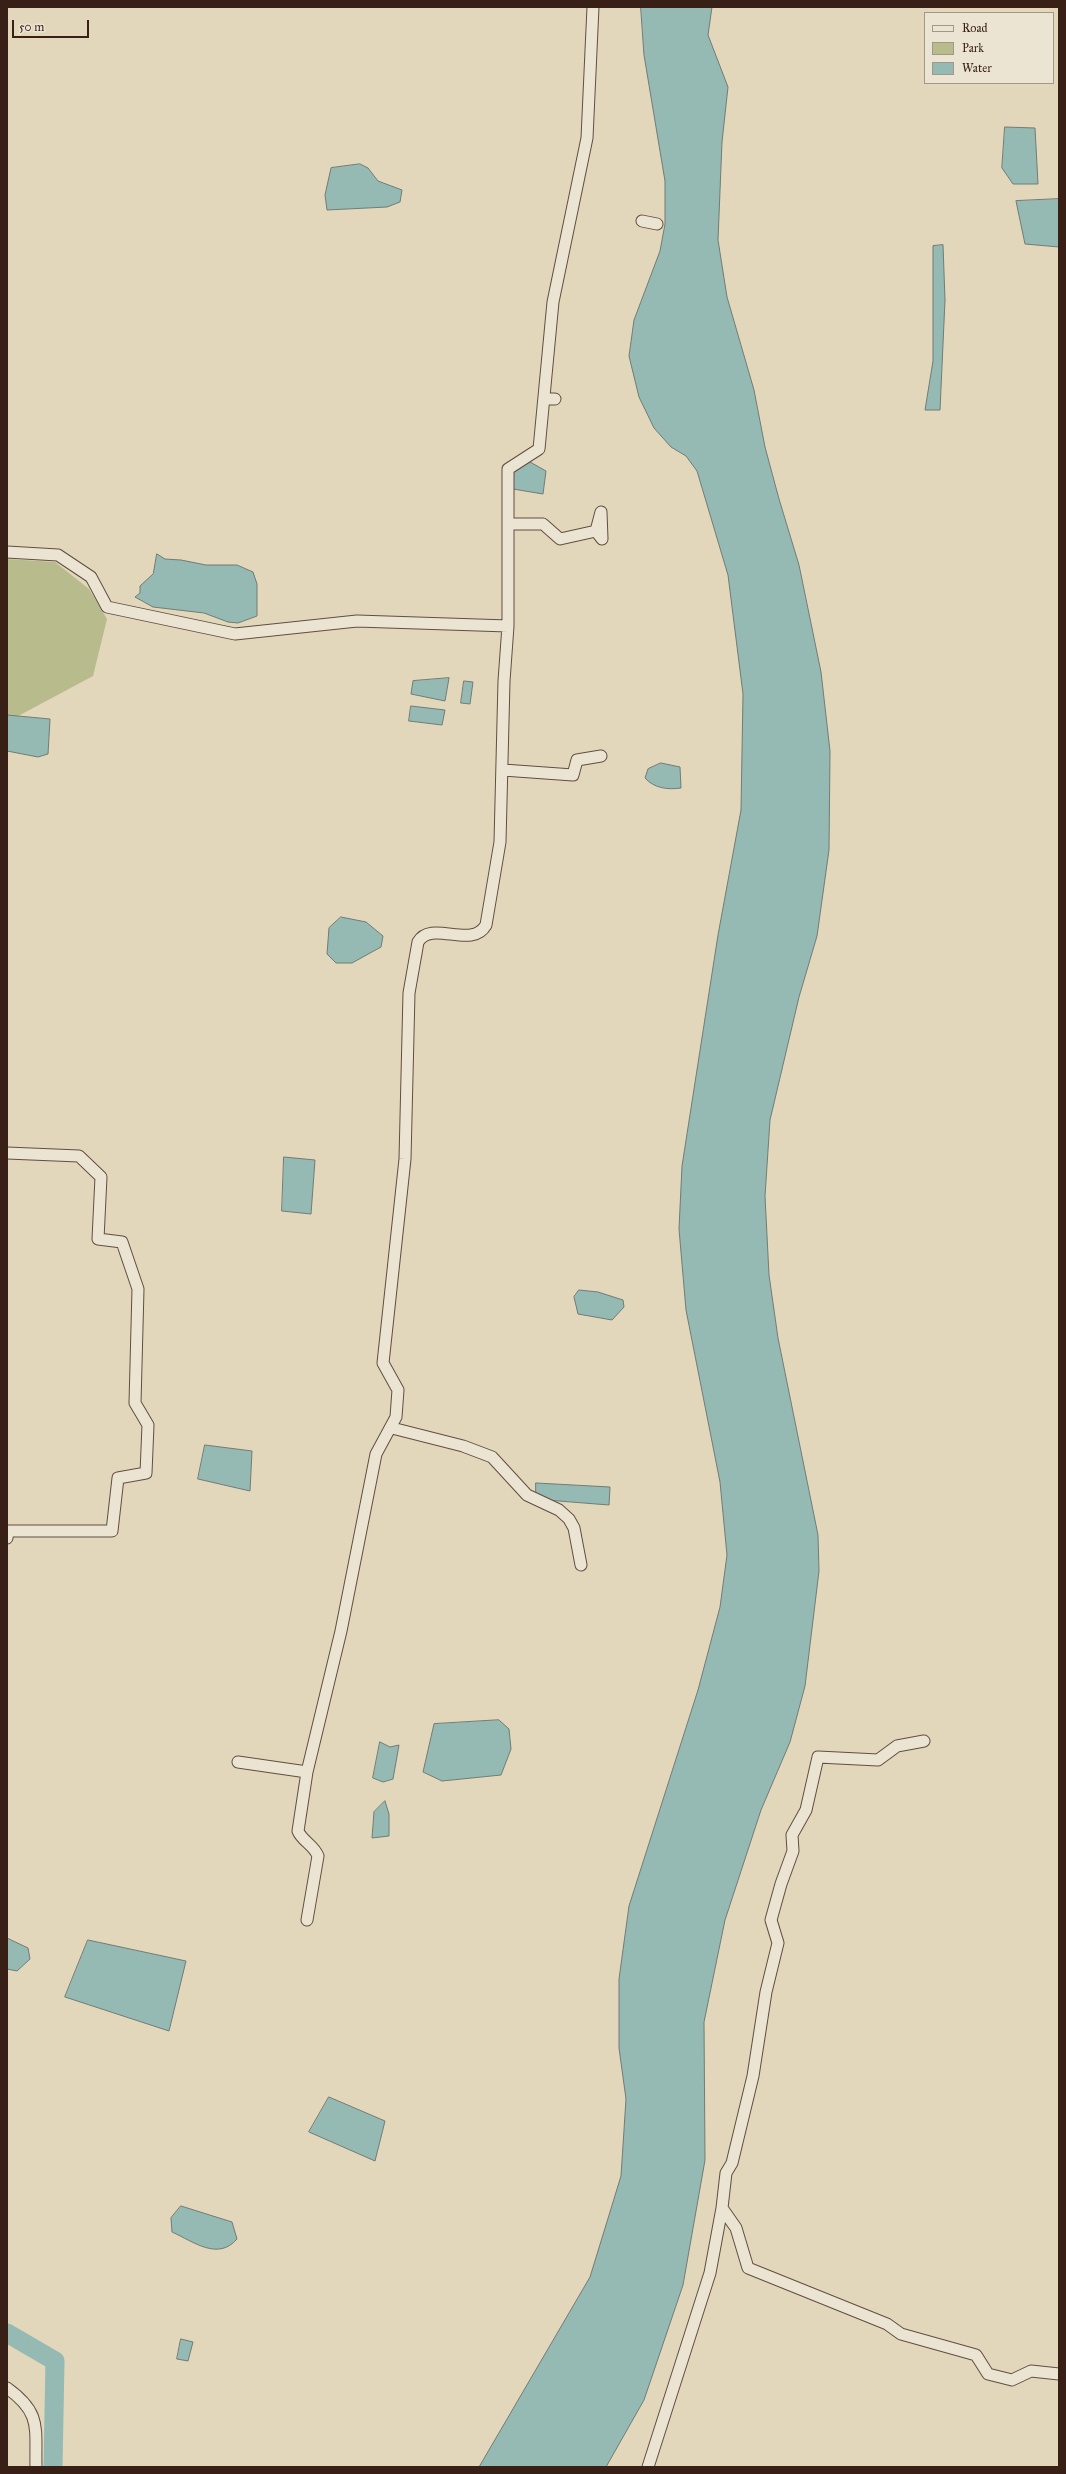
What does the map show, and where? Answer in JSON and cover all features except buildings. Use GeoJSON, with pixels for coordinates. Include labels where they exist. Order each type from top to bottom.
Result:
{"type":"FeatureCollection","features":[{"type":"Feature","properties":{"kind":"street"},"geometry":{"type":"LineString","coordinates":[[307,1920],[318,1856],[316,1851],[300,1836],[298,1831],[307,1772],[342,1623],[376,1454],[392,1428],[396,1417],[398,1390],[383,1363],[405,1159],[408,993],[421,937],[430,932],[453,936],[477,933],[483,930],[486,925],[500,842],[503,770],[504,681],[508,626],[508,469],[539,449],[550,399],[553,302],[587,138],[593,7]]}},
{"type":"Feature","properties":{"kind":"street"},"geometry":{"type":"LineString","coordinates":[[642,221],[657,224]]}},
{"type":"Feature","properties":{"kind":"street"},"geometry":{"type":"LineString","coordinates":[[508,524],[543,524],[560,539],[596,531]]}},
{"type":"Feature","properties":{"kind":"street"},"geometry":{"type":"LineString","coordinates":[[7,552],[58,555],[91,576],[107,607],[235,634],[357,621],[508,626]]}},
{"type":"Feature","properties":{"kind":"street"},"geometry":{"type":"LineString","coordinates":[[503,770],[573,775],[577,760],[601,756]]}},
{"type":"Feature","properties":{"kind":"street"},"geometry":{"type":"LineString","coordinates":[[7,1152],[79,1156],[101,1177],[98,1239],[122,1242],[138,1290],[135,1403],[148,1425],[146,1473],[118,1478],[112,1531],[8,1532],[7,1538]]}},
{"type":"Feature","properties":{"kind":"street"},"geometry":{"type":"LineString","coordinates":[[392,1428],[463,1446],[492,1457],[528,1495],[559,1510],[569,1519],[574,1528],[581,1565]]}},
{"type":"Feature","properties":{"kind":"street"},"geometry":{"type":"LineString","coordinates":[[648,2467],[710,2273],[722,2208],[726,2173],[732,2163],[752,2076],[765,1998],[778,1943],[771,1920],[780,1884],[793,1851],[792,1834],[806,1810],[818,1757],[878,1760],[897,1746],[924,1741]]}},
{"type":"Feature","properties":{"kind":"street"},"geometry":{"type":"LineString","coordinates":[[238,1762],[307,1772]]}},
{"type":"Feature","properties":{"kind":"street"},"geometry":{"type":"LineString","coordinates":[[722,2208],[736,2228],[748,2268],[887,2324],[900,2334],[976,2355],[988,2374],[1012,2380],[1031,2370],[1059,2374]]}},
{"type":"Feature","properties":{"kind":"street"},"geometry":{"type":"LineString","coordinates":[[7,2388],[20,2397],[34,2416],[36,2467]]}},
{"type":"Feature","properties":{"kind":"green space"},"geometry":{"type":"Polygon","coordinates":[[[7,559],[55,562],[89,589],[107,619],[93,676],[7,722],[7,559]]]}},
{"type":"Feature","properties":{"kind":"water"},"geometry":{"type":"Polygon","coordinates":[[[641,7],[712,7],[708,35],[728,87],[722,142],[718,240],[727,297],[754,390],[765,447],[799,565],[821,672],[830,751],[829,850],[817,936],[799,997],[770,1120],[765,1196],[769,1275],[778,1338],[818,1535],[819,1571],[805,1686],[790,1742],[761,1810],[725,1920],[704,2022],[705,2160],[683,2285],[644,2400],[606,2467],[479,2467],[590,2277],[621,2176],[626,2099],[619,2048],[619,1979],[629,1906],[698,1690],[720,1607],[727,1555],[720,1482],[686,1310],[679,1229],[682,1166],[718,935],[741,810],[743,694],[728,575],[697,471],[686,456],[671,447],[654,428],[639,397],[629,356],[634,320],[660,251],[665,224],[665,181],[644,55],[641,7]]]}},
{"type":"Feature","properties":{"kind":"water"},"geometry":{"type":"Polygon","coordinates":[[[1005,127],[1035,128],[1038,184],[1013,184],[1002,168],[1005,127]]]}},
{"type":"Feature","properties":{"kind":"water"},"geometry":{"type":"Polygon","coordinates":[[[360,164],[368,168],[378,181],[402,190],[400,202],[387,207],[327,210],[325,195],[331,168],[360,164]]]}},
{"type":"Feature","properties":{"kind":"water"},"geometry":{"type":"Polygon","coordinates":[[[1059,199],[1059,247],[1025,244],[1016,201],[1059,199]]]}},
{"type":"Feature","properties":{"kind":"water"},"geometry":{"type":"Polygon","coordinates":[[[943,245],[945,300],[940,410],[925,410],[933,361],[933,246],[943,245]]]}},
{"type":"Feature","properties":{"kind":"water"},"geometry":{"type":"Polygon","coordinates":[[[530,462],[546,471],[543,494],[513,489],[513,473],[530,462]]]}},
{"type":"Feature","properties":{"kind":"water"},"geometry":{"type":"Polygon","coordinates":[[[157,554],[165,559],[181,560],[206,565],[237,565],[253,572],[257,584],[257,616],[238,623],[228,622],[204,613],[153,607],[135,597],[140,593],[140,586],[153,574],[157,554]]]}},
{"type":"Feature","properties":{"kind":"water"},"geometry":{"type":"Polygon","coordinates":[[[449,678],[445,701],[411,694],[413,681],[449,678]]]}},
{"type":"Feature","properties":{"kind":"water"},"geometry":{"type":"Polygon","coordinates":[[[464,681],[473,682],[470,704],[461,703],[464,681]]]}},
{"type":"Feature","properties":{"kind":"water"},"geometry":{"type":"Polygon","coordinates":[[[411,706],[445,710],[442,725],[409,721],[411,706]]]}},
{"type":"Feature","properties":{"kind":"water"},"geometry":{"type":"Polygon","coordinates":[[[7,715],[50,719],[48,754],[38,757],[7,751],[7,715]]]}},
{"type":"Feature","properties":{"kind":"water"},"geometry":{"type":"Polygon","coordinates":[[[661,763],[680,767],[681,788],[661,788],[652,784],[645,778],[648,769],[661,763]]]}},
{"type":"Feature","properties":{"kind":"water"},"geometry":{"type":"Polygon","coordinates":[[[341,917],[366,922],[383,936],[381,947],[352,963],[336,963],[327,954],[329,928],[341,917]]]}},
{"type":"Feature","properties":{"kind":"water"},"geometry":{"type":"Polygon","coordinates":[[[284,1157],[315,1160],[311,1214],[282,1211],[284,1157]]]}},
{"type":"Feature","properties":{"kind":"water"},"geometry":{"type":"Polygon","coordinates":[[[579,1290],[598,1292],[623,1300],[624,1307],[612,1320],[578,1314],[574,1297],[579,1290]]]}},
{"type":"Feature","properties":{"kind":"water"},"geometry":{"type":"Polygon","coordinates":[[[205,1445],[252,1451],[250,1491],[198,1479],[205,1445]]]}},
{"type":"Feature","properties":{"kind":"water"},"geometry":{"type":"Polygon","coordinates":[[[536,1483],[610,1487],[609,1505],[546,1500],[536,1494],[536,1483]]]}},
{"type":"Feature","properties":{"kind":"water"},"geometry":{"type":"Polygon","coordinates":[[[499,1720],[509,1729],[511,1749],[501,1775],[442,1781],[423,1772],[434,1724],[499,1720]]]}},
{"type":"Feature","properties":{"kind":"water"},"geometry":{"type":"Polygon","coordinates":[[[380,1742],[390,1747],[399,1745],[393,1779],[383,1782],[373,1778],[380,1742]]]}},
{"type":"Feature","properties":{"kind":"water"},"geometry":{"type":"Polygon","coordinates":[[[385,1801],[389,1814],[389,1836],[372,1838],[374,1812],[385,1801]]]}},
{"type":"Feature","properties":{"kind":"water"},"geometry":{"type":"Polygon","coordinates":[[[7,1938],[28,1948],[30,1959],[17,1971],[7,1969],[7,1938]]]}},
{"type":"Feature","properties":{"kind":"water"},"geometry":{"type":"Polygon","coordinates":[[[88,1940],[186,1961],[169,2031],[65,1997],[88,1940]]]}},
{"type":"Feature","properties":{"kind":"water"},"geometry":{"type":"Polygon","coordinates":[[[329,2097],[385,2121],[375,2161],[309,2132],[329,2097]]]}},
{"type":"Feature","properties":{"kind":"water"},"geometry":{"type":"Polygon","coordinates":[[[181,2206],[232,2222],[237,2239],[222,2249],[214,2249],[206,2248],[172,2232],[171,2218],[181,2206]]]}},
{"type":"Feature","properties":{"kind":"water"},"geometry":{"type":"Polygon","coordinates":[[[181,2339],[193,2342],[188,2361],[177,2359],[181,2339]]]}},
{"type":"Feature","properties":{"kind":"waterway"},"geometry":{"type":"LineString","coordinates":[[7,2333],[55,2361],[53,2467]]}}]}
